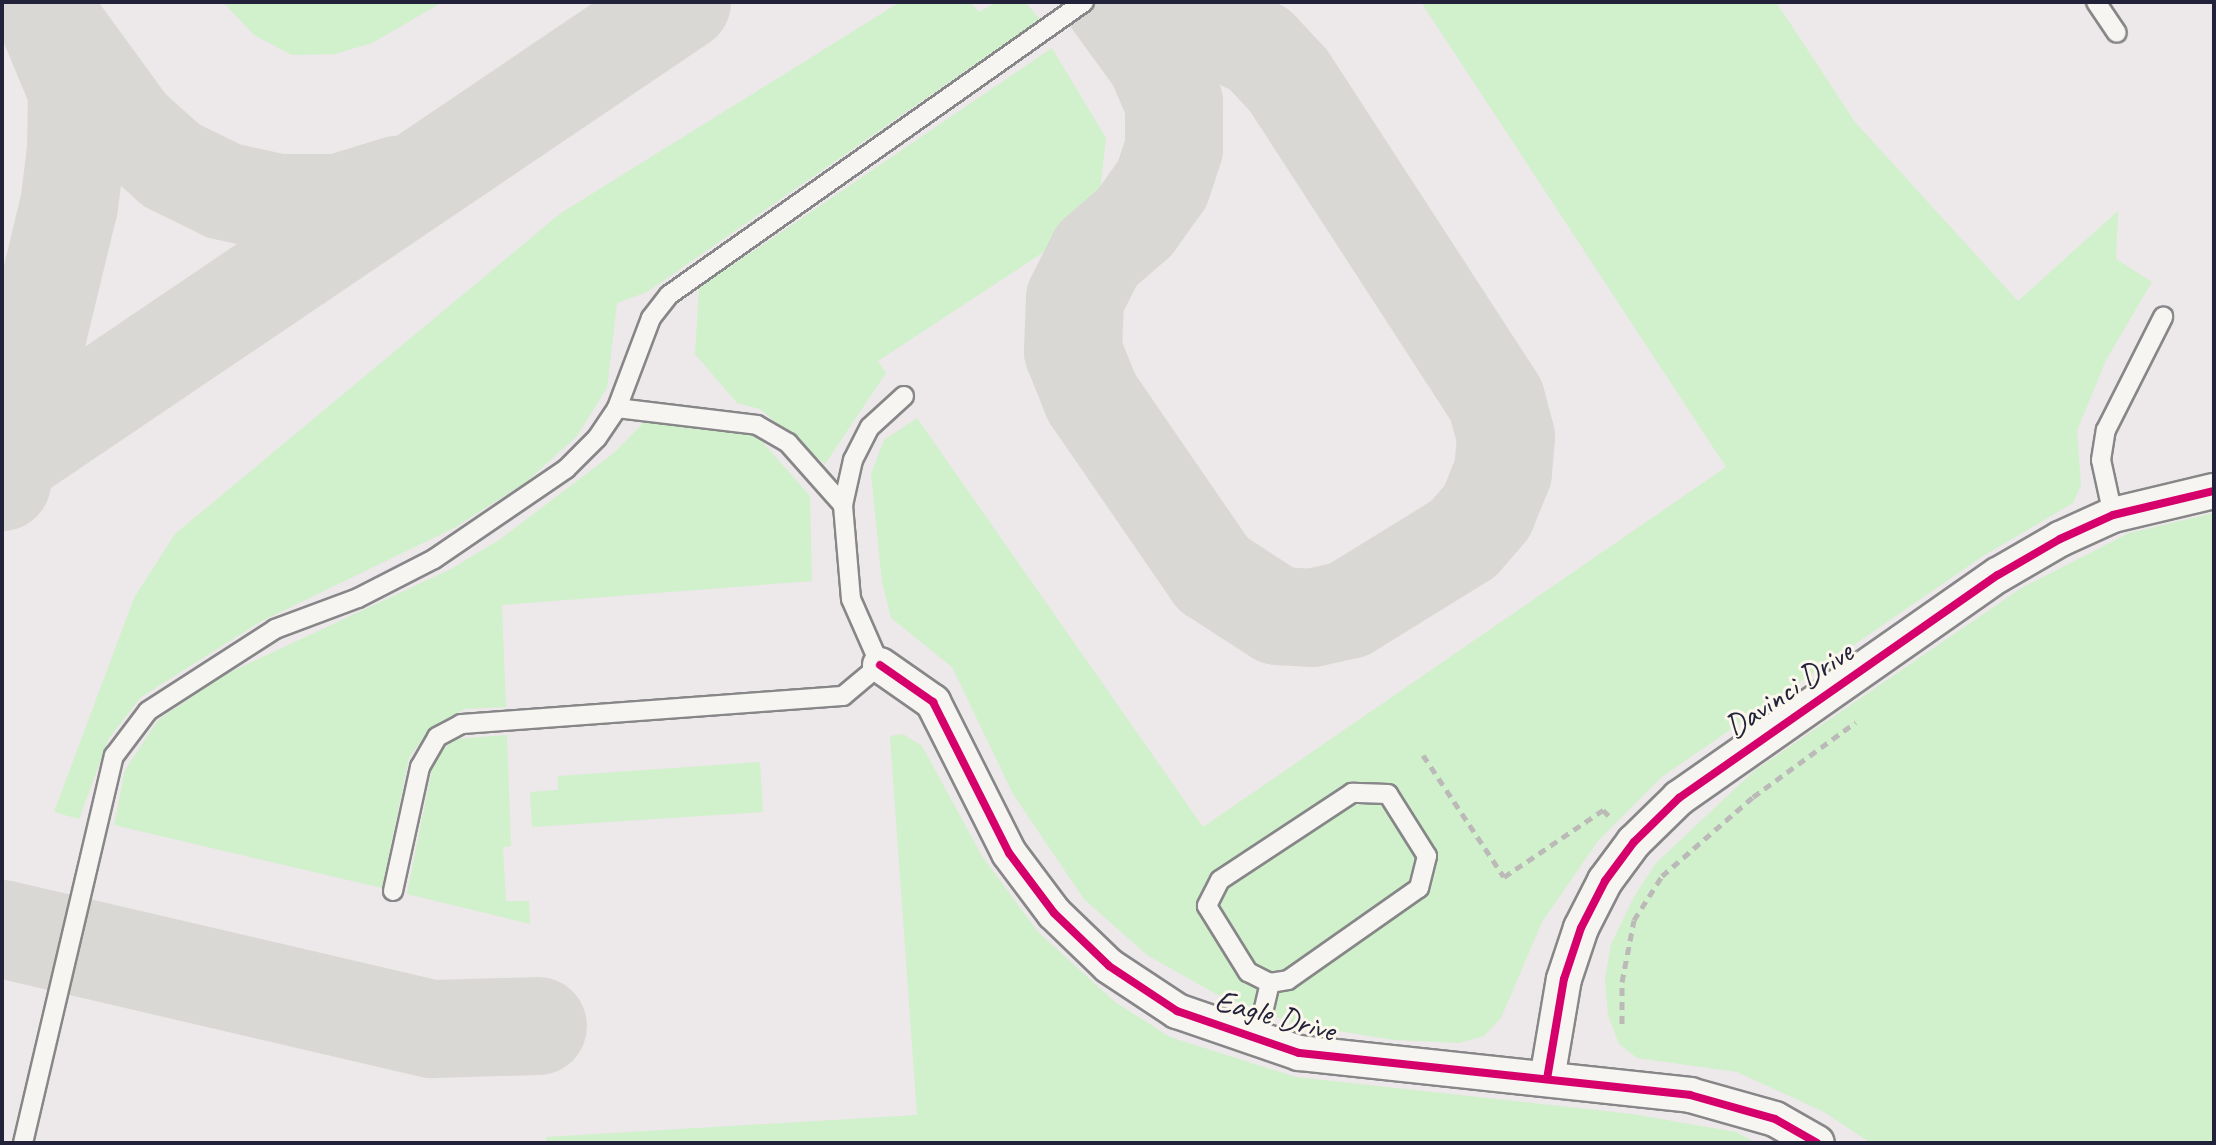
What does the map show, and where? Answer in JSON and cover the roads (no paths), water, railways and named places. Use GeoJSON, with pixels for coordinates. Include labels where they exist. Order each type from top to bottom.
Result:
{"type":"FeatureCollection","features":[{"type":"Feature","properties":{"kind":"street","name":"Davinci Drive"},"geometry":{"type":"LineString","coordinates":[[1547,1079],[1564,979],[1581,928],[1605,881],[1634,842],[1679,798],[1739,753],[1998,575],[2113,515],[2214,491]]}},
{"type":"Feature","properties":{"kind":"street","name":"Eagle Drive"},"geometry":{"type":"LineString","coordinates":[[880,665],[933,702],[1009,853],[1080,940],[1109,966],[1177,1011],[1256,1042],[1343,1059],[1690,1095],[1775,1119],[1817,1143]]}},
{"type":"Feature","properties":{"kind":"lane"},"geometry":{"type":"LineString","coordinates":[[23,1143],[114,756],[148,711],[275,629],[358,598],[502,515],[566,469],[597,438],[617,408],[651,318],[669,295],[1084,2]]}},
{"type":"Feature","properties":{"kind":"lane"},"geometry":{"type":"LineString","coordinates":[[2096,2],[2117,33]]}},
{"type":"Feature","properties":{"kind":"lane"},"geometry":{"type":"LineString","coordinates":[[2113,515],[2101,460],[2106,430],[2163,317]]}},
{"type":"Feature","properties":{"kind":"lane"},"geometry":{"type":"LineString","coordinates":[[393,891],[420,767],[437,737],[461,724],[843,696],[880,665],[851,599],[843,505],[853,460],[870,427],[904,396]]}},
{"type":"Feature","properties":{"kind":"lane"},"geometry":{"type":"LineString","coordinates":[[617,408],[757,425],[788,443],[843,505]]}},
{"type":"Feature","properties":{"kind":"lane"},"geometry":{"type":"LineString","coordinates":[[1352,793],[1388,794],[1427,856],[1419,888],[1288,980],[1270,983],[1248,972],[1207,906],[1220,880],[1352,793]]}},
{"type":"Feature","properties":{"kind":"lane"},"geometry":{"type":"LineString","coordinates":[[1256,1042],[1270,983]]}}]}
